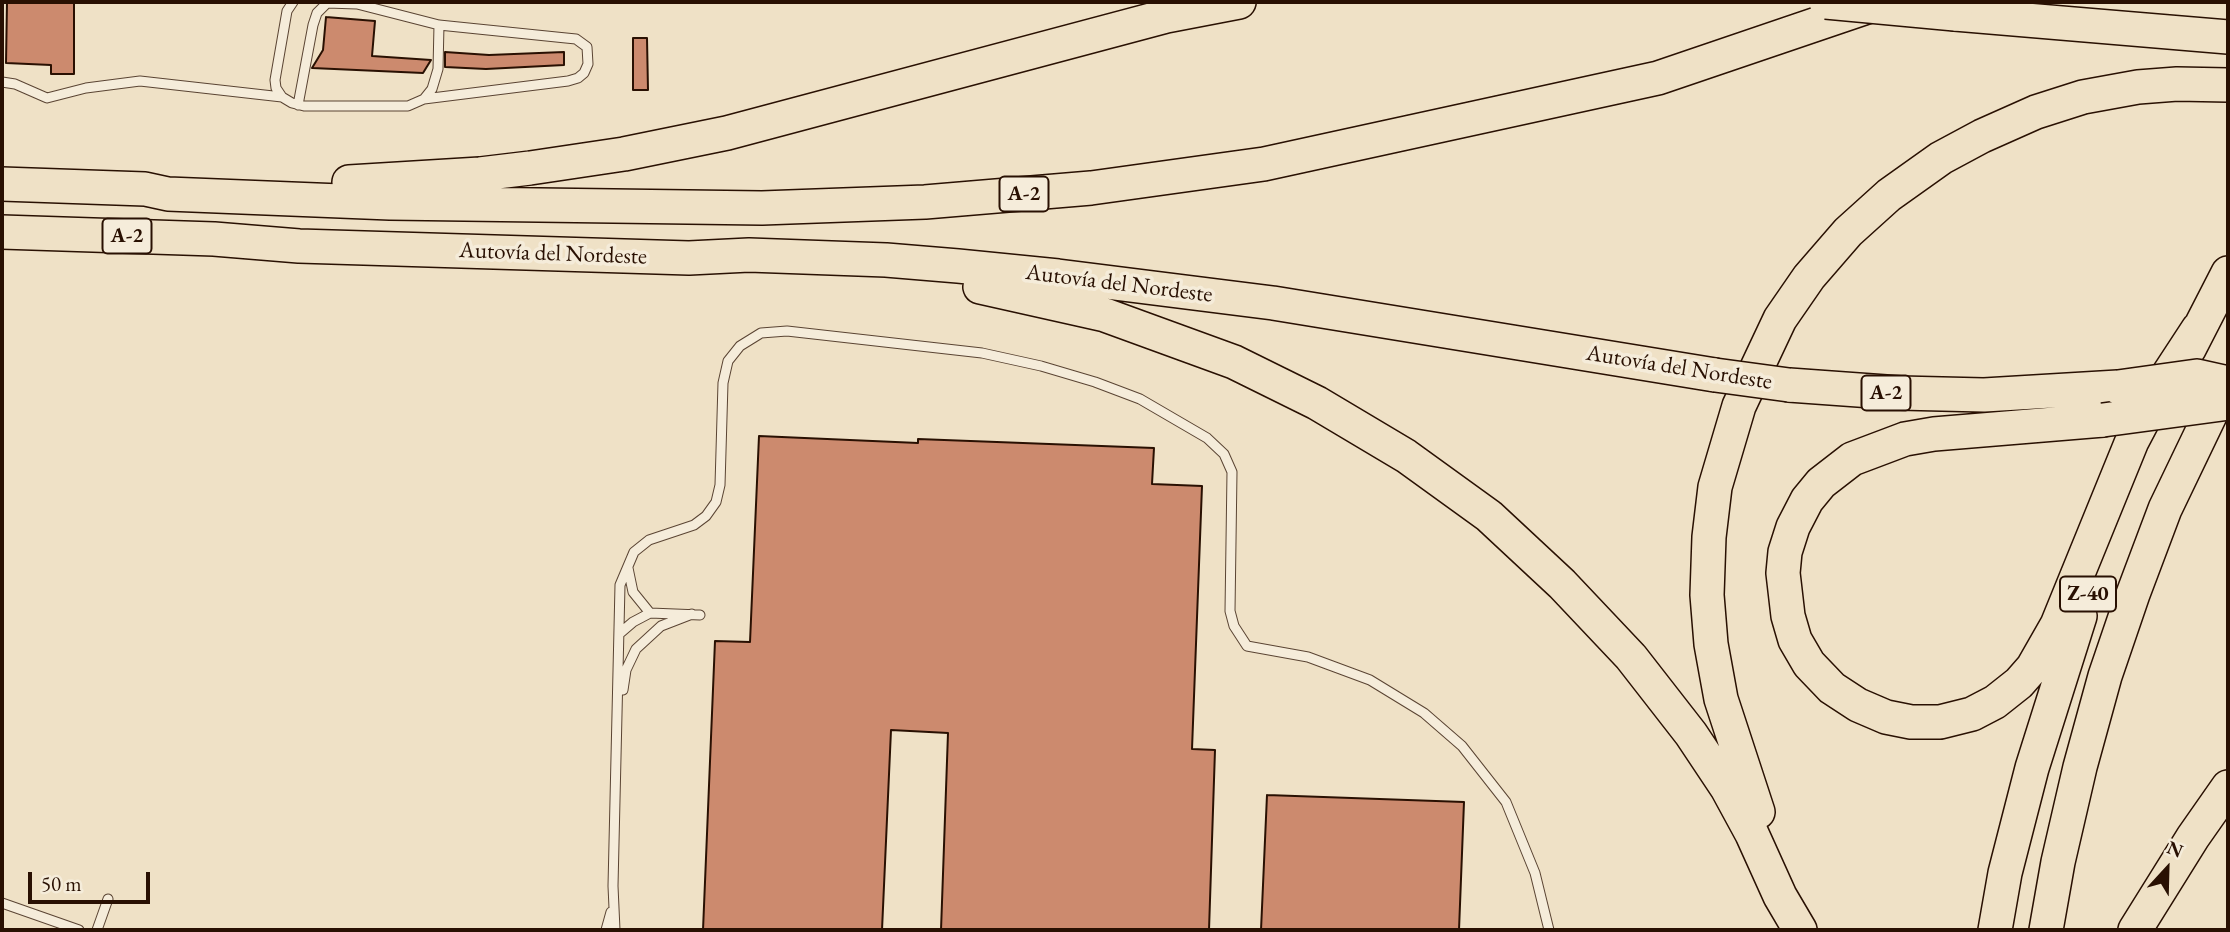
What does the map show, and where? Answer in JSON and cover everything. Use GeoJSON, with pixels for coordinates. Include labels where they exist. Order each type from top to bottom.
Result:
{"type":"FeatureCollection","features":[{"type":"Feature","properties":{"kind":"highway"},"geometry":{"type":"LineString","coordinates":[[145,189],[167,181],[293,184],[430,178],[624,154],[727,133],[1166,16],[1239,2]]}},
{"type":"Feature","properties":{"kind":"highway"},"geometry":{"type":"LineString","coordinates":[[1826,2],[2228,37]]}},
{"type":"Feature","properties":{"kind":"highway","name":"Autovía del Nordeste"},"geometry":{"type":"LineString","coordinates":[[2,184],[390,203],[762,208],[925,202],[1091,188],[1264,164],[1658,78],[1882,2]]}},
{"type":"Feature","properties":{"kind":"highway"},"geometry":{"type":"LineString","coordinates":[[1801,930],[1754,803],[1721,699],[1711,644],[1707,595],[1709,537],[1715,487],[1739,406],[1761,356],[1780,319],[1809,277],[1848,232],[1889,195],[1941,158],[2036,112],[2082,97],[2137,87],[2228,85]]}},
{"type":"Feature","properties":{"kind":"highway","name":"Autovía del Nordeste"},"geometry":{"type":"LineString","coordinates":[[2,232],[214,239],[299,246],[689,258],[749,255],[886,260],[1058,276],[1273,303],[1715,375],[1865,391],[2027,393],[2220,376]]}},
{"type":"Feature","properties":{"kind":"highway"},"geometry":{"type":"LineString","coordinates":[[689,258],[743,268],[864,273],[941,281],[1031,297],[1105,315],[1234,362],[1317,403],[1406,456],[1489,516],[1562,583],[1632,657],[1691,734],[1727,788],[1752,834],[1780,896],[1801,930]]}},
{"type":"Feature","properties":{"kind":"highway","name":"Z-40"},"geometry":{"type":"LineString","coordinates":[[1995,930],[2005,873],[2032,768],[2061,673],[2127,491],[2198,329],[2228,273]]}},
{"type":"Feature","properties":{"kind":"highway"},"geometry":{"type":"LineString","coordinates":[[2198,329],[2162,384],[2137,431],[2057,625],[2033,667],[2019,683],[1995,702],[1972,714],[1940,722],[1911,722],[1886,717],[1858,705],[1832,688],[1808,664],[1795,640],[1787,616],[1783,573],[1785,552],[1793,527],[1807,500],[1821,483],[1841,467],[1879,447],[1934,434],[2103,420],[2228,403]]}},
{"type":"Feature","properties":{"kind":"highway","name":"Z-40"},"geometry":{"type":"LineString","coordinates":[[2046,930],[2058,862],[2105,676],[2165,509],[2220,376]]}},
{"type":"Feature","properties":{"kind":"highway"},"geometry":{"type":"LineString","coordinates":[[2135,930],[2228,787]]}},
{"type":"Feature","properties":{"kind":"lane"},"geometry":{"type":"LineString","coordinates":[[282,97],[276,88],[275,80],[285,6],[293,2]]}},
{"type":"Feature","properties":{"kind":"lane"},"geometry":{"type":"LineString","coordinates":[[2,82],[15,84],[47,98],[86,88],[140,81],[282,97],[299,105],[408,106],[424,100],[568,82],[584,73],[588,64],[587,47],[576,39],[439,25],[356,4],[327,3],[317,13],[313,26],[299,105]]}},
{"type":"Feature","properties":{"kind":"lane"},"geometry":{"type":"LineString","coordinates":[[424,100],[432,89],[438,69],[439,25]]}},
{"type":"Feature","properties":{"kind":"lane"},"geometry":{"type":"LineString","coordinates":[[606,930],[610,919],[613,886],[620,585],[634,552],[649,540],[694,525],[706,516],[716,502],[720,485],[723,383],[728,361],[740,345],[761,333],[787,331],[982,354],[1095,382],[1140,399],[1207,438],[1224,454],[1232,472],[1230,611],[1234,626],[1247,646],[1308,657],[1370,680],[1424,713],[1462,746],[1506,802],[1535,873],[1549,930]]}},
{"type":"Feature","properties":{"kind":"lane"},"geometry":{"type":"LineString","coordinates":[[627,566],[633,592],[650,612]]}},
{"type":"Feature","properties":{"kind":"lane"},"geometry":{"type":"LineString","coordinates":[[617,719],[626,670],[636,649],[661,626],[696,615],[650,612],[632,622],[619,634]]}},
{"type":"Feature","properties":{"kind":"lane"},"geometry":{"type":"LineString","coordinates":[[613,886],[615,930]]}},
{"type":"Feature","properties":{"kind":"lane"},"geometry":{"type":"LineString","coordinates":[[97,930],[108,899]]}},
{"type":"Feature","properties":{"kind":"lane"},"geometry":{"type":"LineString","coordinates":[[2,902],[79,930]]}},
{"type":"Feature","properties":{"kind":"building"},"geometry":{"type":"Polygon","coordinates":[[[7,2],[74,2],[74,74],[51,74],[51,65],[6,63],[7,2]]]}},
{"type":"Feature","properties":{"kind":"building"},"geometry":{"type":"Polygon","coordinates":[[[326,17],[375,21],[372,56],[431,60],[423,73],[312,68],[323,50],[326,17]]]}},
{"type":"Feature","properties":{"kind":"building"},"geometry":{"type":"Polygon","coordinates":[[[633,38],[647,38],[648,90],[633,90],[633,38]]]}},
{"type":"Feature","properties":{"kind":"building"},"geometry":{"type":"Polygon","coordinates":[[[445,52],[489,55],[564,52],[564,65],[486,69],[445,67],[445,52]]]}},
{"type":"Feature","properties":{"kind":"building"},"geometry":{"type":"Polygon","coordinates":[[[759,436],[918,443],[918,439],[1154,448],[1152,484],[1202,486],[1192,749],[1215,750],[1209,930],[941,930],[948,733],[891,730],[882,930],[703,930],[715,641],[750,642],[759,436]]]}},
{"type":"Feature","properties":{"kind":"building"},"geometry":{"type":"Polygon","coordinates":[[[1267,795],[1464,802],[1459,930],[1261,930],[1267,795]]]}}]}
